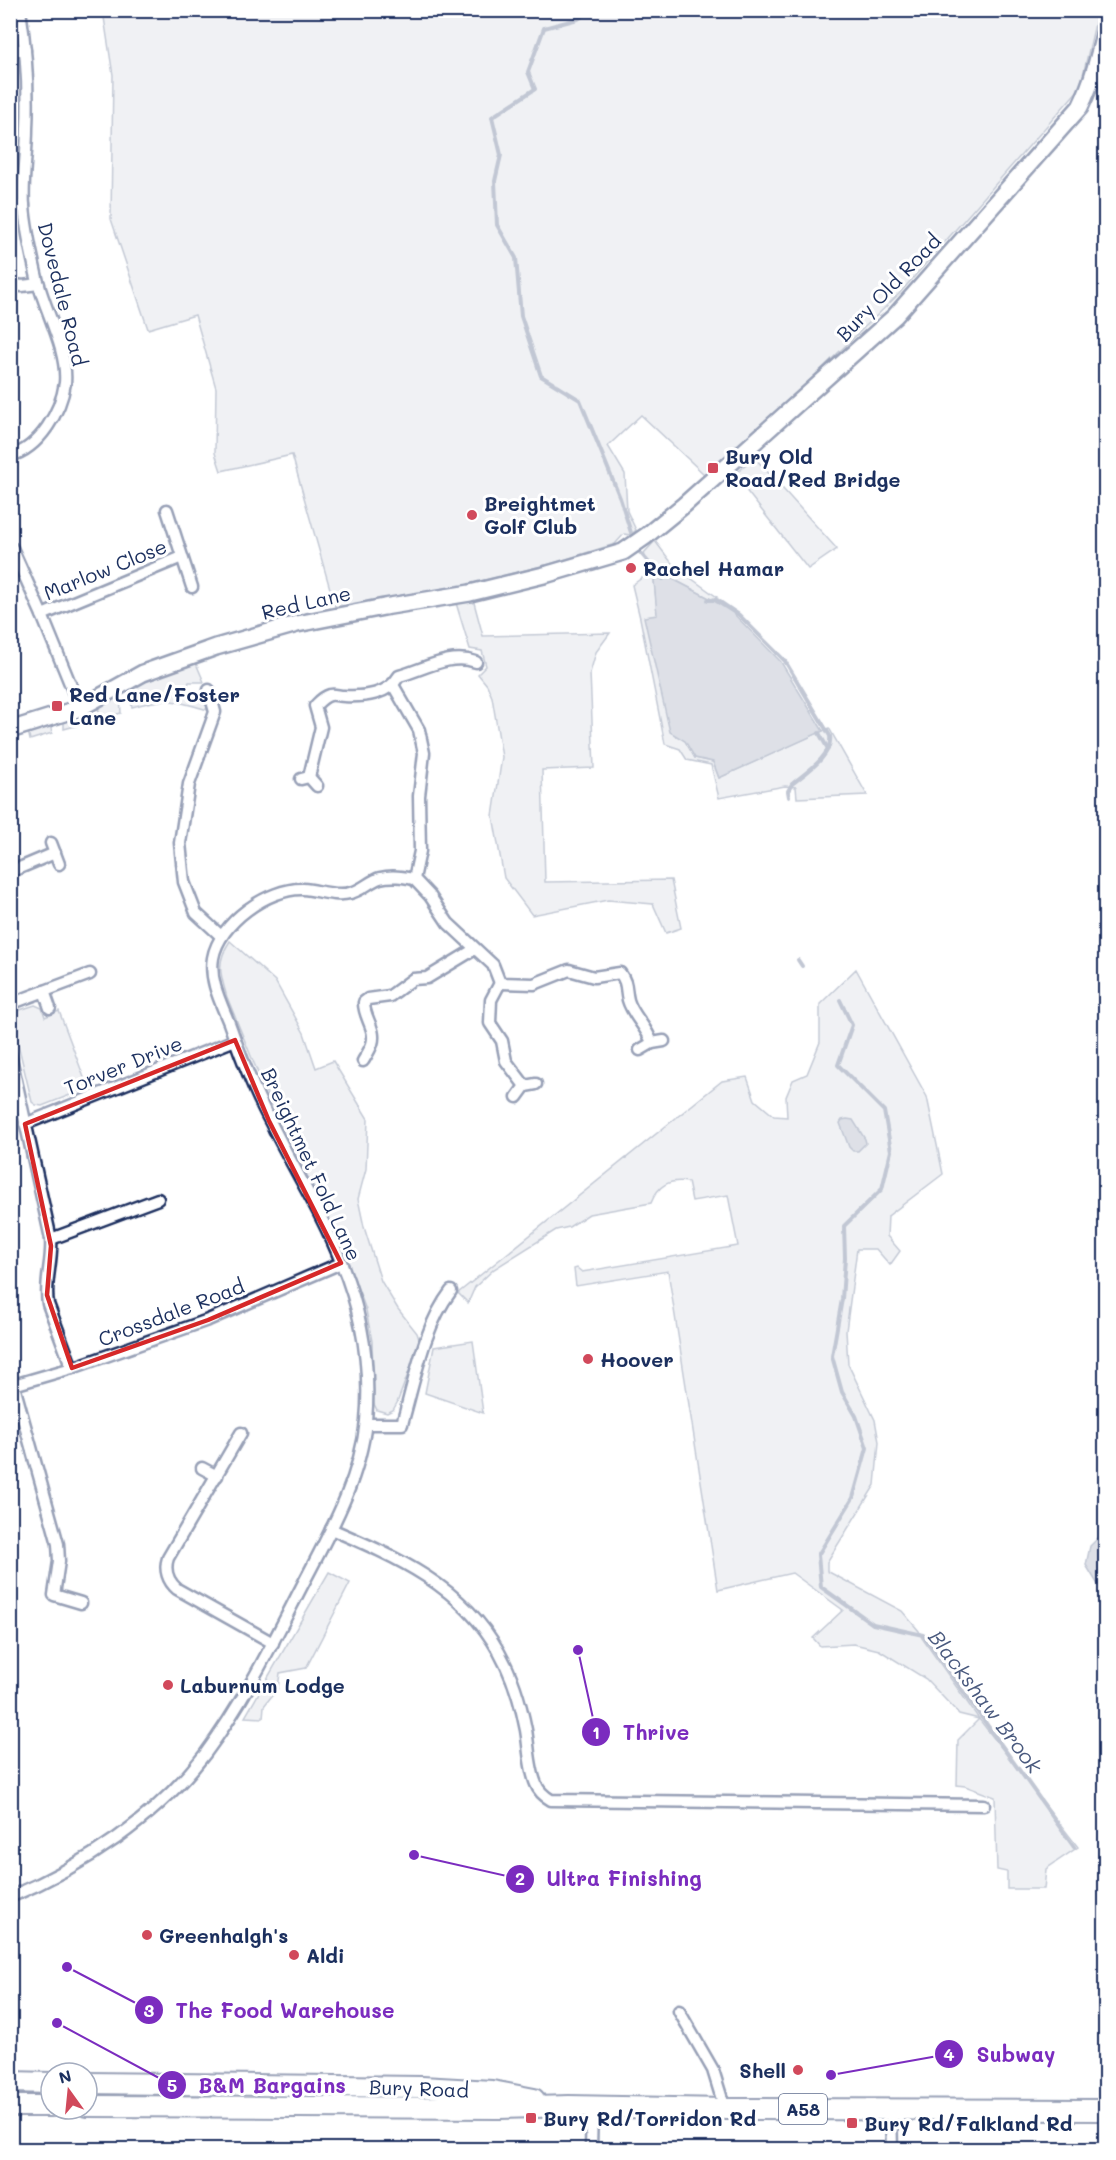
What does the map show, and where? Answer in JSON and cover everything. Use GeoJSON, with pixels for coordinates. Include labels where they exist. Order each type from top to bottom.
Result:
{"type":"FeatureCollection","features":[{"type":"Feature","properties":{"kind":"highway"},"geometry":{"type":"LineString","coordinates":[[10,2082],[39,2083]]}},
{"type":"Feature","properties":{"kind":"highway","name":"Bury Road"},"geometry":{"type":"LineString","coordinates":[[99,2083],[422,2087],[492,2091],[569,2106]]}},
{"type":"Feature","properties":{"kind":"highway"},"geometry":{"type":"LineString","coordinates":[[10,2106],[39,2106]]}},
{"type":"Feature","properties":{"kind":"highway","name":"Bury Road"},"geometry":{"type":"LineString","coordinates":[[99,2106],[499,2108],[569,2106],[726,2109],[1106,2110]]}},
{"type":"Feature","properties":{"kind":"street","name":"Dovedale Road"},"geometry":{"type":"LineString","coordinates":[[10,456],[36,440],[53,420],[62,399],[65,380],[63,357],[39,284],[30,248],[24,205],[28,85],[20,10]]}},
{"type":"Feature","properties":{"kind":"street","name":"Bury Old Road"},"geometry":{"type":"LineString","coordinates":[[623,552],[646,537],[684,505],[895,316],[1080,108],[1090,89],[1106,26]]}},
{"type":"Feature","properties":{"kind":"street"},"geometry":{"type":"LineString","coordinates":[[10,50],[25,50]]}},
{"type":"Feature","properties":{"kind":"street"},"geometry":{"type":"LineString","coordinates":[[10,209],[24,205]]}},
{"type":"Feature","properties":{"kind":"street"},"geometry":{"type":"LineString","coordinates":[[10,284],[22,286],[39,284]]}},
{"type":"Feature","properties":{"kind":"street"},"geometry":{"type":"LineString","coordinates":[[167,510],[192,587]]}},
{"type":"Feature","properties":{"kind":"street"},"geometry":{"type":"LineString","coordinates":[[12,548],[80,708]]}},
{"type":"Feature","properties":{"kind":"street","name":"Red Lane"},"geometry":{"type":"LineString","coordinates":[[10,730],[80,708],[143,673],[216,646],[297,624],[470,593],[548,574],[623,552]]}},
{"type":"Feature","properties":{"kind":"street","name":"Marlow Close"},"geometry":{"type":"LineString","coordinates":[[42,615],[182,557]]}},
{"type":"Feature","properties":{"kind":"street"},"geometry":{"type":"LineString","coordinates":[[317,786],[304,778],[321,728],[315,706],[323,698],[333,694],[342,696],[376,694],[393,685],[399,676],[420,670],[441,660],[464,658],[476,662]]}},
{"type":"Feature","properties":{"kind":"street"},"geometry":{"type":"LineString","coordinates":[[393,685],[419,730],[424,753],[419,796],[420,850],[414,879]]}},
{"type":"Feature","properties":{"kind":"street"},"geometry":{"type":"LineString","coordinates":[[209,690],[215,712],[189,784],[180,843],[184,882],[196,913],[220,936],[240,917],[280,891],[302,889],[350,894],[380,878],[395,876],[414,879],[430,896],[448,923],[492,965],[500,982]]}},
{"type":"Feature","properties":{"kind":"street"},"geometry":{"type":"LineString","coordinates":[[10,872],[55,853]]}},
{"type":"Feature","properties":{"kind":"street","name":"Breightmet Fold Lane"},"geometry":{"type":"LineString","coordinates":[[10,1897],[39,1885],[82,1861],[130,1827],[169,1794],[204,1755],[273,1643],[331,1529],[353,1479],[366,1424],[368,1382],[360,1318],[341,1263],[314,1202],[269,1121],[213,980],[213,959],[220,936]]}},
{"type":"Feature","properties":{"kind":"street"},"geometry":{"type":"LineString","coordinates":[[352,999],[364,1002],[368,999],[390,996],[413,979],[427,978],[476,949]]}},
{"type":"Feature","properties":{"kind":"street"},"geometry":{"type":"LineString","coordinates":[[500,982],[534,984],[569,970],[594,977],[620,973],[627,983],[628,1001],[637,1017],[658,1042],[640,1050]]}},
{"type":"Feature","properties":{"kind":"street"},"geometry":{"type":"LineString","coordinates":[[10,1004],[90,974]]}},
{"type":"Feature","properties":{"kind":"street"},"geometry":{"type":"LineString","coordinates":[[500,982],[491,1000],[490,1023],[502,1041],[506,1061],[530,1085],[517,1097]]}},
{"type":"Feature","properties":{"kind":"street"},"geometry":{"type":"LineString","coordinates":[[44,991],[50,1008]]}},
{"type":"Feature","properties":{"kind":"street"},"geometry":{"type":"LineString","coordinates":[[364,1002],[364,1008],[373,1030],[373,1042],[360,1061],[371,1071]]}},
{"type":"Feature","properties":{"kind":"street","name":"Torver Drive"},"geometry":{"type":"LineString","coordinates":[[25,1124],[235,1040]]}},
{"type":"Feature","properties":{"kind":"street"},"geometry":{"type":"LineString","coordinates":[[10,1053],[51,1239],[47,1295],[72,1368]]}},
{"type":"Feature","properties":{"kind":"street"},"geometry":{"type":"LineString","coordinates":[[51,1239],[158,1199]]}},
{"type":"Feature","properties":{"kind":"street","name":"Crossdale Road"},"geometry":{"type":"LineString","coordinates":[[12,1386],[72,1368],[208,1320],[341,1263]]}},
{"type":"Feature","properties":{"kind":"street"},"geometry":{"type":"LineString","coordinates":[[366,1424],[402,1424],[430,1329],[438,1308],[451,1291]]}},
{"type":"Feature","properties":{"kind":"street"},"geometry":{"type":"LineString","coordinates":[[12,1386],[57,1537],[59,1553],[54,1595],[81,1603]]}},
{"type":"Feature","properties":{"kind":"street"},"geometry":{"type":"LineString","coordinates":[[242,1433],[168,1558],[166,1563],[168,1577],[177,1589],[273,1643]]}},
{"type":"Feature","properties":{"kind":"street"},"geometry":{"type":"LineString","coordinates":[[202,1468],[216,1476]]}},
{"type":"Feature","properties":{"kind":"street"},"geometry":{"type":"LineString","coordinates":[[331,1529],[389,1554],[423,1574],[451,1594],[477,1620],[499,1652],[515,1689],[525,1727],[533,1775],[540,1791],[552,1800],[984,1805]]}},
{"type":"Feature","properties":{"kind":"street"},"geometry":{"type":"LineString","coordinates":[[679,2011],[713,2070],[726,2109]]}},
{"type":"Feature","properties":{"kind":"street"},"geometry":{"type":"LineString","coordinates":[[591,2150],[592,2107]]}},
{"type":"Feature","properties":{"kind":"street"},"geometry":{"type":"LineString","coordinates":[[891,2109],[892,2150]]}},
{"type":"Feature","properties":{"kind":"highlighted area"},"geometry":{"type":"Polygon","coordinates":[[[235,1040],[269,1121],[341,1263],[208,1320],[72,1368],[47,1295],[51,1246],[25,1124],[235,1040]]]}},
{"type":"Feature","properties":{"kind":"shaded area","name":"Breightmet Golf Club"},"geometry":{"type":"Polygon","coordinates":[[[103,11],[1098,11],[1080,88],[899,294],[745,443],[704,474],[641,415],[608,446],[625,474],[627,511],[636,530],[631,535],[624,534],[615,544],[550,564],[453,588],[336,610],[292,455],[221,471],[215,453],[216,388],[195,315],[148,329],[111,219],[113,75],[103,11]]]}},
{"type":"Feature","properties":{"kind":"shaded area"},"geometry":{"type":"Polygon","coordinates":[[[755,458],[837,549],[808,569],[734,475],[755,458]]]}},
{"type":"Feature","properties":{"kind":"shaded area"},"geometry":{"type":"Polygon","coordinates":[[[655,541],[674,566],[717,597],[711,599],[663,574],[654,581],[658,616],[645,617],[685,740],[695,758],[713,762],[719,778],[829,728],[867,795],[797,798],[796,787],[785,786],[719,798],[711,765],[687,760],[680,749],[665,744],[632,585],[649,573],[644,553],[655,541]]]}},
{"type":"Feature","properties":{"kind":"shaded area"},"geometry":{"type":"Polygon","coordinates":[[[473,599],[483,636],[610,633],[596,652],[590,673],[594,768],[542,770],[545,882],[671,880],[681,928],[666,933],[653,904],[608,900],[532,915],[504,878],[493,816],[502,757],[492,697],[487,685],[478,674],[486,666],[482,651],[470,649],[456,603],[473,599]]]}},
{"type":"Feature","properties":{"kind":"shaded area"},"geometry":{"type":"Polygon","coordinates":[[[195,661],[204,682],[189,682],[185,693],[202,701],[208,710],[163,700],[132,707],[128,688],[195,661]]]}},
{"type":"Feature","properties":{"kind":"shaded area"},"geometry":{"type":"Polygon","coordinates":[[[117,693],[120,695],[121,713],[101,719],[97,704],[117,693]]]}},
{"type":"Feature","properties":{"kind":"shaded area"},"geometry":{"type":"Polygon","coordinates":[[[85,710],[90,722],[64,729],[64,723],[85,710]]]}},
{"type":"Feature","properties":{"kind":"shaded area"},"geometry":{"type":"Polygon","coordinates":[[[50,724],[52,733],[30,740],[28,731],[50,724]]]}},
{"type":"Feature","properties":{"kind":"shaded area"},"geometry":{"type":"Polygon","coordinates":[[[230,941],[275,981],[304,1033],[316,1068],[333,1061],[368,1119],[366,1169],[358,1199],[364,1227],[381,1281],[398,1309],[417,1333],[420,1342],[397,1403],[393,1410],[387,1413],[377,1410],[374,1404],[372,1341],[366,1310],[354,1278],[323,1203],[282,1132],[227,997],[221,962],[230,941]]]}},
{"type":"Feature","properties":{"kind":"shaded area"},"geometry":{"type":"Polygon","coordinates":[[[856,969],[927,1097],[943,1174],[888,1216],[887,1236],[900,1251],[890,1265],[876,1249],[857,1249],[846,1331],[848,1364],[875,1420],[879,1442],[875,1485],[827,1562],[827,1571],[902,1611],[919,1631],[979,1719],[959,1714],[926,1679],[879,1650],[854,1644],[820,1646],[813,1638],[843,1610],[792,1573],[718,1590],[668,1271],[576,1286],[574,1269],[577,1268],[582,1272],[738,1246],[728,1195],[692,1201],[688,1182],[675,1181],[661,1188],[651,1203],[589,1214],[569,1227],[556,1230],[494,1269],[475,1287],[468,1303],[458,1293],[722,1081],[747,1077],[755,1100],[774,1116],[787,1117],[786,1097],[793,1080],[807,1074],[820,1042],[820,1004],[856,969]]]}},
{"type":"Feature","properties":{"kind":"shaded area"},"geometry":{"type":"Polygon","coordinates":[[[35,1005],[42,1008],[45,1017],[59,1011],[88,1088],[42,1106],[32,1102],[12,1019],[17,1011],[35,1005]]]}},
{"type":"Feature","properties":{"kind":"shaded area"},"geometry":{"type":"Polygon","coordinates":[[[473,1341],[483,1413],[425,1393],[434,1347],[473,1341]]]}},
{"type":"Feature","properties":{"kind":"shaded area"},"geometry":{"type":"Polygon","coordinates":[[[329,1572],[350,1583],[306,1668],[280,1673],[278,1688],[264,1706],[263,1718],[245,1717],[329,1572]]]}},
{"type":"Feature","properties":{"kind":"shaded area"},"geometry":{"type":"Polygon","coordinates":[[[979,1719],[1078,1847],[1046,1869],[1044,1889],[1007,1889],[1007,1872],[997,1870],[995,1797],[957,1785],[958,1740],[979,1719]]]}},
{"type":"Feature","properties":{"kind":"water"},"geometry":{"type":"Polygon","coordinates":[[[663,574],[733,613],[781,662],[823,731],[719,778],[713,762],[695,758],[685,741],[670,732],[644,617],[657,615],[654,580],[663,574]]]}},
{"type":"Feature","properties":{"kind":"water"},"geometry":{"type":"Polygon","coordinates":[[[847,1119],[853,1120],[865,1139],[866,1143],[858,1151],[853,1151],[849,1147],[840,1123],[847,1119]]]}},
{"type":"Feature","properties":{"kind":"water"},"geometry":{"type":"Polygon","coordinates":[[[1105,1531],[1105,1591],[1086,1565],[1090,1546],[1105,1531]]]}},
{"type":"Feature","properties":{"kind":"waterway","name":"Blackshaw Brook"},"geometry":{"type":"LineString","coordinates":[[591,10],[578,19],[544,28],[528,72],[535,89],[492,117],[501,155],[495,181],[497,225],[516,258],[521,316],[541,376],[580,400],[620,498],[633,539]]}},
{"type":"Feature","properties":{"kind":"waterway","name":"Blackshaw Brook"},"geometry":{"type":"LineString","coordinates":[[637,549],[663,579]]}},
{"type":"Feature","properties":{"kind":"waterway","name":"Blackshaw Brook"},"geometry":{"type":"LineString","coordinates":[[708,600],[717,600],[739,615],[785,661],[830,736],[830,743],[823,757],[792,784],[788,791],[789,797]]}},
{"type":"Feature","properties":{"kind":"waterway"},"geometry":{"type":"LineString","coordinates":[[819,733],[828,749]]}},
{"type":"Feature","properties":{"kind":"waterway","name":"Blackshaw Brook"},"geometry":{"type":"LineString","coordinates":[[798,960],[802,966]]}},
{"type":"Feature","properties":{"kind":"waterway","name":"Blackshaw Brook"},"geometry":{"type":"LineString","coordinates":[[840,1000],[852,1025],[838,1065],[884,1111],[891,1151],[882,1189],[844,1226],[845,1258],[842,1299],[832,1356],[842,1392],[856,1416],[867,1448],[853,1498],[818,1555],[821,1587],[873,1624],[923,1635],[1074,1847]]}},
{"type":"Feature","properties":{"kind":"place","name":"Bury Old Road/Red Bridge"},"geometry":{"type":"Point","coordinates":[713,468]}},
{"type":"Feature","properties":{"kind":"place","name":"Breightmet Golf Club"},"geometry":{"type":"Point","coordinates":[472,515]}},
{"type":"Feature","properties":{"kind":"place","name":"Rachel Hamar"},"geometry":{"type":"Point","coordinates":[631,568]}},
{"type":"Feature","properties":{"kind":"place","name":"Red Lane/Foster Lane"},"geometry":{"type":"Point","coordinates":[57,706]}},
{"type":"Feature","properties":{"kind":"place","name":"Hoover"},"geometry":{"type":"Point","coordinates":[588,1359]}},
{"type":"Feature","properties":{"kind":"place","name":"Thrive"},"geometry":{"type":"Point","coordinates":[578,1650]}},
{"type":"Feature","properties":{"kind":"place","name":"Laburnum Lodge"},"geometry":{"type":"Point","coordinates":[168,1685]}},
{"type":"Feature","properties":{"kind":"place","name":"Ultra Finishing"},"geometry":{"type":"Point","coordinates":[414,1855]}},
{"type":"Feature","properties":{"kind":"place","name":"Greenhalgh's"},"geometry":{"type":"Point","coordinates":[147,1935]}},
{"type":"Feature","properties":{"kind":"place","name":"Aldi"},"geometry":{"type":"Point","coordinates":[294,1955]}},
{"type":"Feature","properties":{"kind":"place","name":"The Food Warehouse"},"geometry":{"type":"Point","coordinates":[67,1967]}},
{"type":"Feature","properties":{"kind":"place","name":"B&M Bargains"},"geometry":{"type":"Point","coordinates":[57,2023]}},
{"type":"Feature","properties":{"kind":"place","name":"Shell"},"geometry":{"type":"Point","coordinates":[798,2070]}},
{"type":"Feature","properties":{"kind":"place","name":"Subway"},"geometry":{"type":"Point","coordinates":[831,2075]}},
{"type":"Feature","properties":{"kind":"place","name":"Bury Rd/Torridon Rd"},"geometry":{"type":"Point","coordinates":[531,2118]}},
{"type":"Feature","properties":{"kind":"place","name":"Bury Rd/Falkland Rd"},"geometry":{"type":"Point","coordinates":[852,2123]}}]}
